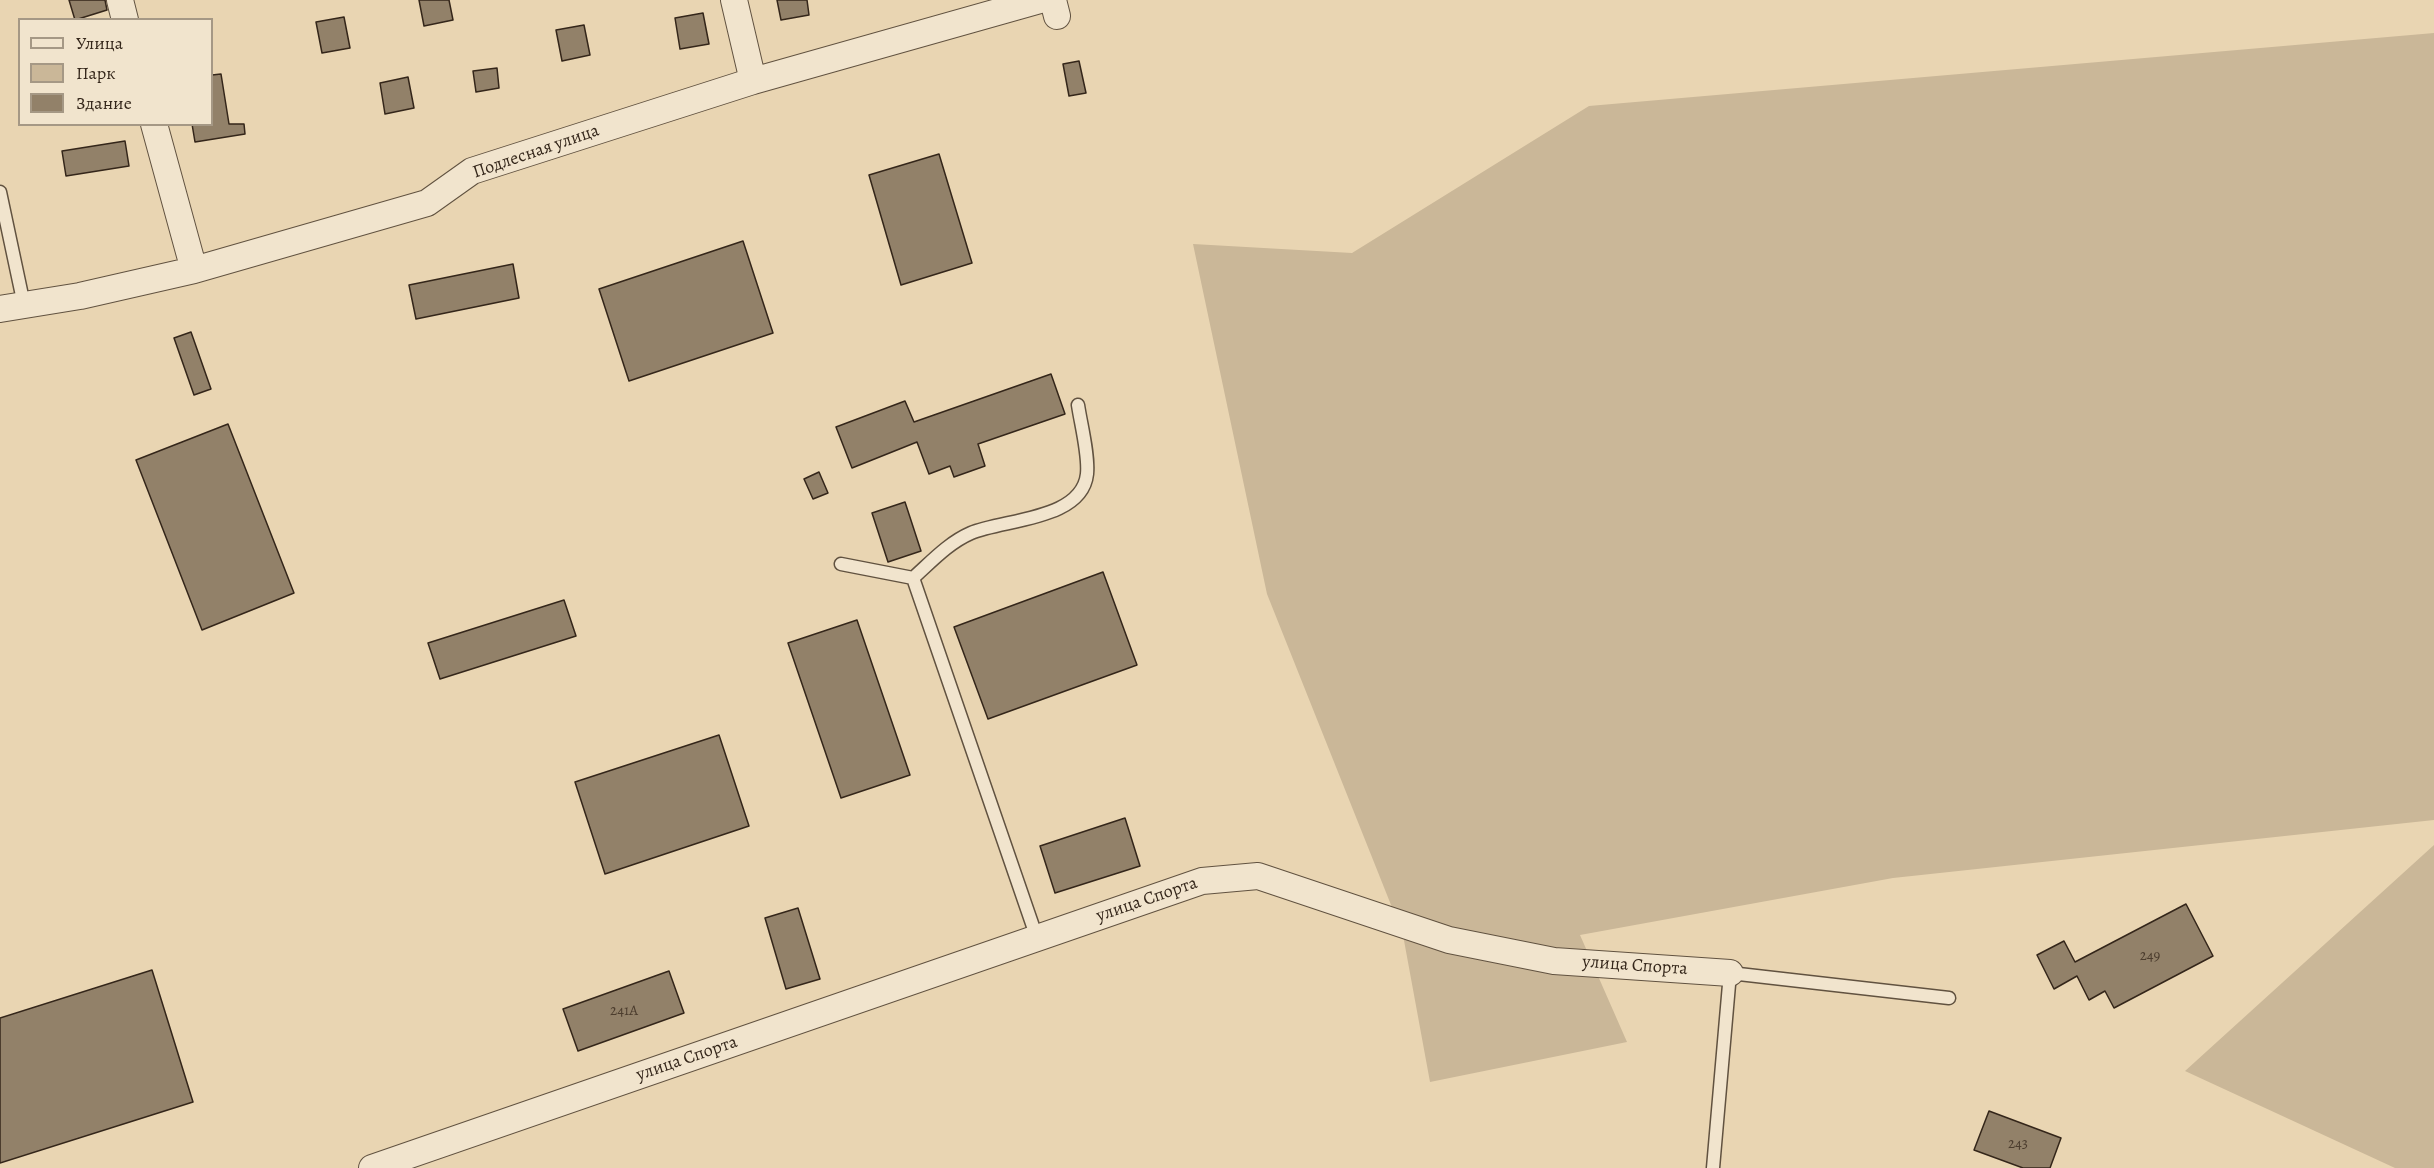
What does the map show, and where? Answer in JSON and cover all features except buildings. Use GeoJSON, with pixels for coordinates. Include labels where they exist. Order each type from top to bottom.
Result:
{"type":"FeatureCollection","features":[{"type":"Feature","properties":{"kind":"street"},"geometry":{"type":"LineString","coordinates":[[120,0],[124,18]]}},
{"type":"Feature","properties":{"kind":"street"},"geometry":{"type":"LineString","coordinates":[[734,0],[753,81]]}},
{"type":"Feature","properties":{"kind":"street","name":"Подлесная улица"},"geometry":{"type":"LineString","coordinates":[[12,307],[80,296],[194,270],[427,203],[472,171],[753,81],[1050,5]]}},
{"type":"Feature","properties":{"kind":"street"},"geometry":{"type":"LineString","coordinates":[[155,126],[194,270]]}},
{"type":"Feature","properties":{"kind":"street","name":"улица Спорта"},"geometry":{"type":"LineString","coordinates":[[372,1168],[1202,881],[1258,876],[1449,940],[1554,960],[1730,973]]}},
{"type":"Feature","properties":{"kind":"lane"},"geometry":{"type":"LineString","coordinates":[[0,192],[12,307]]}},
{"type":"Feature","properties":{"kind":"lane"},"geometry":{"type":"LineString","coordinates":[[913,578],[947,547],[971,533],[1063,508],[1080,493],[1087,474],[1078,405]]}},
{"type":"Feature","properties":{"kind":"lane"},"geometry":{"type":"LineString","coordinates":[[841,564],[913,578]]}},
{"type":"Feature","properties":{"kind":"lane"},"geometry":{"type":"LineString","coordinates":[[913,578],[1037,938]]}},
{"type":"Feature","properties":{"kind":"lane"},"geometry":{"type":"LineString","coordinates":[[1713,1168],[1730,973]]}},
{"type":"Feature","properties":{"kind":"lane","name":"улица Спорта"},"geometry":{"type":"LineString","coordinates":[[1730,973],[1949,998]]}},
{"type":"Feature","properties":{"kind":"green space"},"geometry":{"type":"Polygon","coordinates":[[[2434,33],[2434,820],[1893,878],[1580,935],[1627,1042],[1430,1082],[1403,935],[1267,594],[1193,244],[1352,253],[1589,106],[2434,33]]]}},
{"type":"Feature","properties":{"kind":"green space"},"geometry":{"type":"Polygon","coordinates":[[[2434,845],[2434,1168],[2395,1168],[2185,1071],[2434,845]]]}}]}
